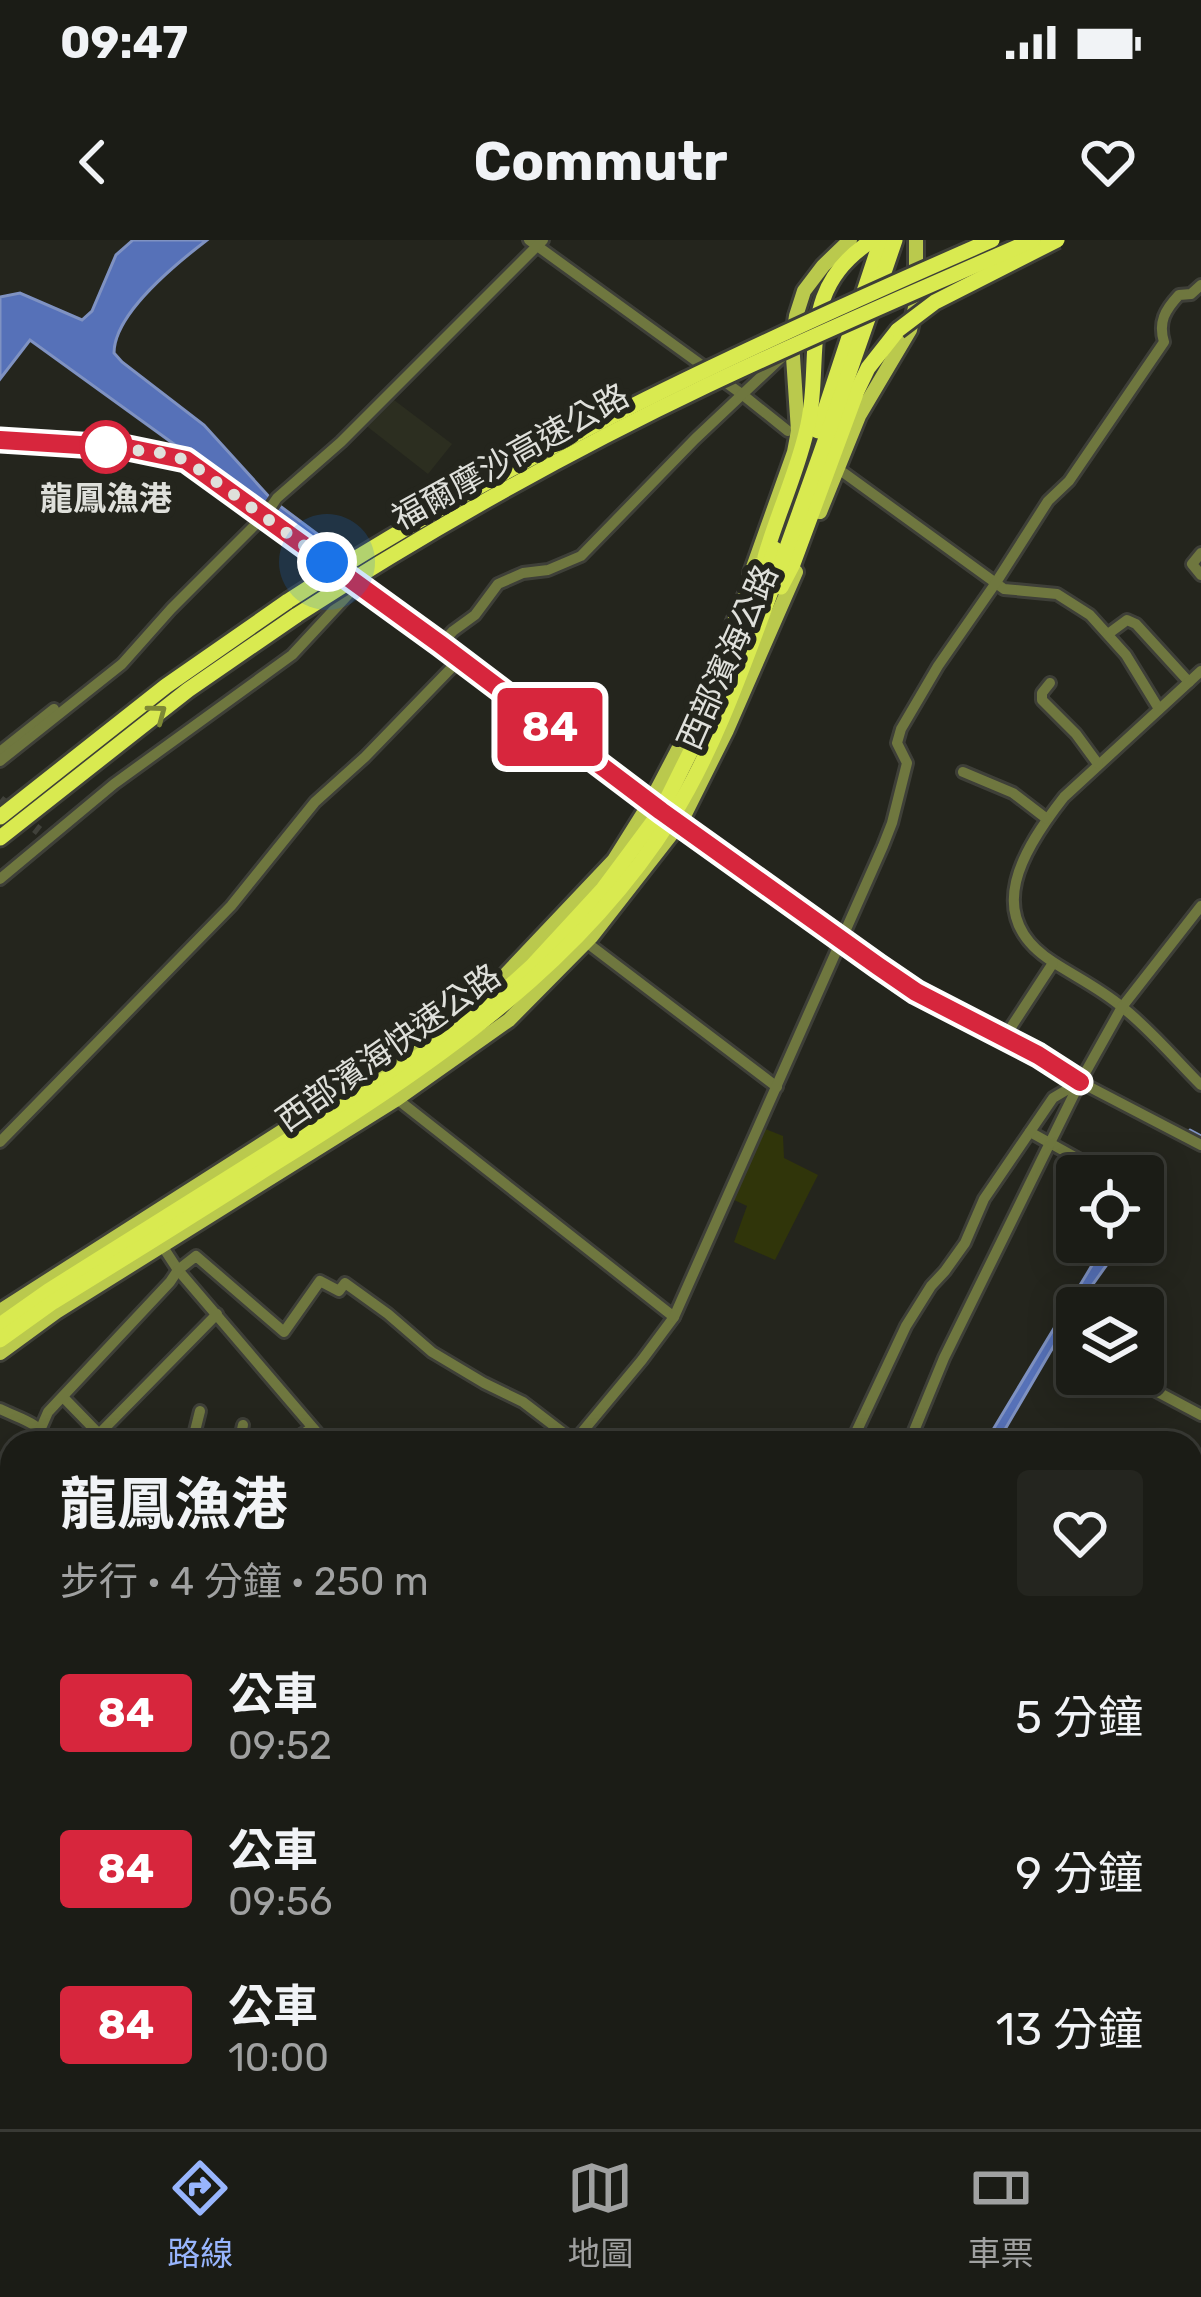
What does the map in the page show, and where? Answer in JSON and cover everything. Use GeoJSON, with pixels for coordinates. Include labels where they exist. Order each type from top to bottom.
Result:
{"type":"FeatureCollection","features":[{"type":"Feature","properties":{"kind":"highway"},"geometry":{"type":"LineString","coordinates":[[743,633],[807,430],[817,321],[831,284],[846,262],[877,240]]}},
{"type":"Feature","properties":{"kind":"highway","name":"西部濱海快速公路"},"geometry":{"type":"LineString","coordinates":[[0,1325],[48,1291],[410,1077],[541,973],[610,899],[705,753],[743,633],[804,473],[877,240]]}},
{"type":"Feature","properties":{"kind":"highway","name":"西部濱海快速公路"},"geometry":{"type":"LineString","coordinates":[[743,633],[895,240]]}},
{"type":"Feature","properties":{"kind":"highway","name":"福爾摩沙高速公路"},"geometry":{"type":"LineString","coordinates":[[0,838],[293,608],[416,521],[594,423],[712,365],[992,240]]}},
{"type":"Feature","properties":{"kind":"highway","name":"福爾摩沙高速公路"},"geometry":{"type":"LineString","coordinates":[[0,817],[166,686],[293,608],[557,462],[706,386],[1033,240]]}},
{"type":"Feature","properties":{"kind":"highway"},"geometry":{"type":"LineString","coordinates":[[743,633],[793,564],[857,391],[868,368],[898,330],[934,302],[1057,240]]}},
{"type":"Feature","properties":{"kind":"highway","name":"西部濱海快速公路"},"geometry":{"type":"LineString","coordinates":[[0,1340],[489,1005],[603,889],[666,813]]}},
{"type":"Feature","properties":{"kind":"highway"},"geometry":{"type":"LineString","coordinates":[[444,1066],[492,1016]]}},
{"type":"Feature","properties":{"kind":"highway"},"geometry":{"type":"LineString","coordinates":[[300,1120],[403,1068]]}},
{"type":"Feature","properties":{"kind":"main road","name":"西部濱海公路"},"geometry":{"type":"LineString","coordinates":[[0,1353],[300,1120],[489,992],[614,860],[666,813],[707,694],[743,633],[794,452],[798,407],[793,352],[804,291],[850,240]]}},
{"type":"Feature","properties":{"kind":"main road","name":"西部濱海公路"},"geometry":{"type":"LineString","coordinates":[[0,1311],[398,1099],[508,1020],[586,942],[666,813],[728,730],[859,416],[910,330],[916,303],[916,240]]}},
{"type":"Feature","properties":{"kind":"street"},"geometry":{"type":"LineString","coordinates":[[0,761],[122,664],[277,498],[341,442],[536,242],[788,430]]}},
{"type":"Feature","properties":{"kind":"street"},"geometry":{"type":"LineString","coordinates":[[583,1431],[674,1317],[892,823],[907,764],[897,743],[901,729],[1048,501],[1069,481],[1164,342],[1161,320],[1167,308],[1179,295],[1191,294],[1201,286]]}},
{"type":"Feature","properties":{"kind":"street"},"geometry":{"type":"LineString","coordinates":[[446,639],[475,614],[498,584],[581,556],[695,439],[793,352]]}},
{"type":"Feature","properties":{"kind":"street"},"geometry":{"type":"LineString","coordinates":[[0,440],[128,448],[171,456],[197,467],[358,584],[446,639],[460,659],[916,992],[1201,1145]]}},
{"type":"Feature","properties":{"kind":"street"},"geometry":{"type":"LineString","coordinates":[[844,473],[995,584],[1057,594],[1090,614],[1126,655],[1159,709]]}},
{"type":"Feature","properties":{"kind":"street"},"geometry":{"type":"LineString","coordinates":[[1201,553],[1192,564],[1201,575]]}},
{"type":"Feature","properties":{"kind":"street"},"geometry":{"type":"LineString","coordinates":[[0,879],[45,833],[292,655],[358,584]]}},
{"type":"Feature","properties":{"kind":"street"},"geometry":{"type":"LineString","coordinates":[[1108,634],[1127,620],[1136,624],[1189,682]]}},
{"type":"Feature","properties":{"kind":"street"},"geometry":{"type":"LineString","coordinates":[[0,752],[134,650]]}},
{"type":"Feature","properties":{"kind":"street"},"geometry":{"type":"LineString","coordinates":[[0,1142],[231,906],[315,802],[460,659]]}},
{"type":"Feature","properties":{"kind":"street"},"geometry":{"type":"LineString","coordinates":[[1201,671],[1098,764],[1047,819],[1020,865],[1012,892],[1015,916],[1025,937],[1053,963],[1122,1007],[1201,1085]]}},
{"type":"Feature","properties":{"kind":"street"},"geometry":{"type":"LineString","coordinates":[[1050,683],[1042,700],[1098,764]]}},
{"type":"Feature","properties":{"kind":"street"},"geometry":{"type":"LineString","coordinates":[[963,772],[1012,793],[1047,819]]}},
{"type":"Feature","properties":{"kind":"street"},"geometry":{"type":"LineString","coordinates":[[914,1431],[944,1358],[1080,1082],[1122,1007],[1201,905]]}},
{"type":"Feature","properties":{"kind":"street"},"geometry":{"type":"LineString","coordinates":[[586,942],[777,1087]]}},
{"type":"Feature","properties":{"kind":"street"},"geometry":{"type":"LineString","coordinates":[[1004,1038],[1053,963]]}},
{"type":"Feature","properties":{"kind":"street"},"geometry":{"type":"LineString","coordinates":[[856,1431],[906,1327],[956,1257],[984,1199],[1053,1098],[1080,1082]]}},
{"type":"Feature","properties":{"kind":"street"},"geometry":{"type":"LineString","coordinates":[[398,1099],[674,1317]]}},
{"type":"Feature","properties":{"kind":"street"},"geometry":{"type":"LineString","coordinates":[[1030,1132],[1073,1155]]}},
{"type":"Feature","properties":{"kind":"street"},"geometry":{"type":"LineString","coordinates":[[154,1232],[178,1270],[316,1431]]}},
{"type":"Feature","properties":{"kind":"street"},"geometry":{"type":"LineString","coordinates":[[38,1431],[48,1412],[196,1256],[284,1331],[320,1281],[339,1291],[345,1283],[432,1352],[523,1402],[560,1431]]}},
{"type":"Feature","properties":{"kind":"street"},"geometry":{"type":"LineString","coordinates":[[102,1431],[217,1314]]}},
{"type":"Feature","properties":{"kind":"street"},"geometry":{"type":"LineString","coordinates":[[1163,1395],[1201,1415]]}},
{"type":"Feature","properties":{"kind":"street"},"geometry":{"type":"LineString","coordinates":[[64,1396],[96,1431]]}},
{"type":"Feature","properties":{"kind":"street"},"geometry":{"type":"LineString","coordinates":[[0,1409],[43,1431]]}},
{"type":"Feature","properties":{"kind":"street"},"geometry":{"type":"LineString","coordinates":[[195,1431],[200,1411]]}},
{"type":"Feature","properties":{"kind":"street"},"geometry":{"type":"LineString","coordinates":[[241,1431],[243,1425]]}},
{"type":"Feature","properties":{"kind":"street"},"geometry":{"type":"LineString","coordinates":[[308,1431],[313,1428]]}},
{"type":"Feature","properties":{"kind":"shaded area"},"geometry":{"type":"Polygon","coordinates":[[[390,397],[452,444],[428,474],[364,424],[390,397]]]}},
{"type":"Feature","properties":{"kind":"green space"},"geometry":{"type":"Polygon","coordinates":[[[763,1128],[783,1136],[784,1158],[818,1175],[775,1260],[734,1242],[747,1206],[732,1199],[763,1128]]]}},
{"type":"Feature","properties":{"kind":"water"},"geometry":{"type":"Polygon","coordinates":[[[133,240],[207,240],[164,275],[136,306],[124,322],[114,353],[204,425],[272,500],[340,551],[333,559],[30,340],[0,379],[0,297],[20,293],[82,320],[92,311],[116,255],[133,240]]]}},
{"type":"Feature","properties":{"kind":"water"},"geometry":{"type":"Polygon","coordinates":[[[1093,1263],[1108,1263],[1091,1287],[1079,1287],[1093,1263]]]}},
{"type":"Feature","properties":{"kind":"water"},"geometry":{"type":"Polygon","coordinates":[[[1056,1325],[1056,1342],[1004,1431],[992,1431],[1056,1325]]]}},
{"type":"Feature","properties":{"kind":"waterway"},"geometry":{"type":"LineString","coordinates":[[1190,1130],[1201,1136]]}},
{"type":"Feature","properties":{"kind":"tunnel"},"geometry":{"type":"LineString","coordinates":[[0,800],[39,831]]}},
{"type":"Feature","properties":{"kind":"bus line","name":"84"},"geometry":{"type":"LineString","coordinates":[[0,440],[128,448],[186,460],[878,966],[916,992],[1080,1082]]}},
{"type":"Feature","properties":{"kind":"place","name":"龍鳳漁港"},"geometry":{"type":"Point","coordinates":[106,447]}},
{"type":"Feature","properties":{"kind":"route"},"geometry":{"type":"LineString","coordinates":[[106,447],[90,445],[186,460],[327,562]]}}]}
